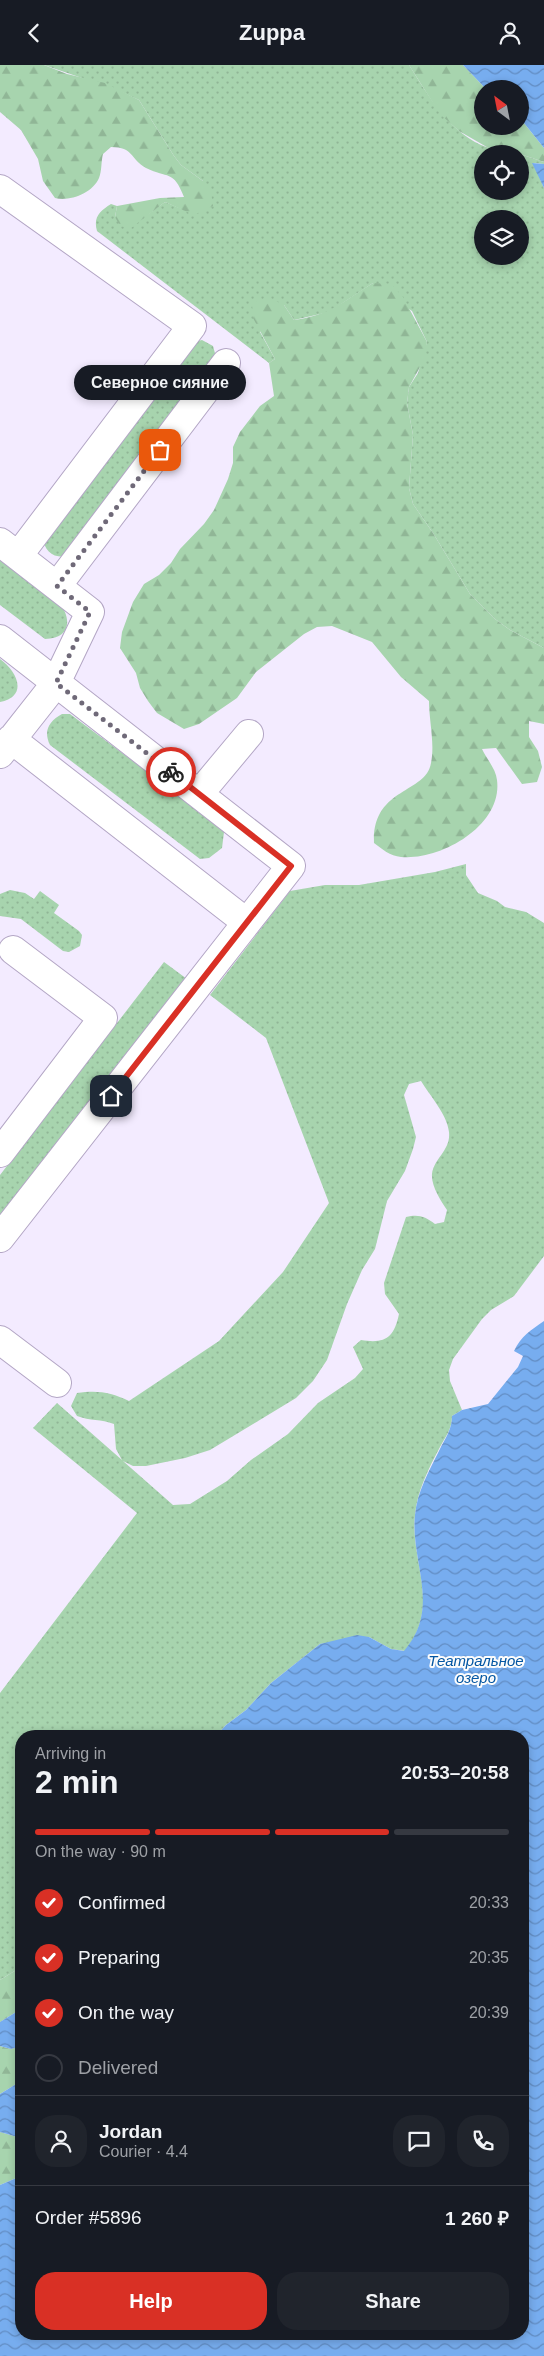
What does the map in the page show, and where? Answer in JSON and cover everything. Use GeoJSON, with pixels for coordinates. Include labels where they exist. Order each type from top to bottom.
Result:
{"type":"FeatureCollection","features":[{"type":"Feature","properties":{"kind":"lane"},"geometry":{"type":"LineString","coordinates":[[0,189],[192,326],[9,549],[90,612],[56,683],[6,747],[246,923]]}},
{"type":"Feature","properties":{"kind":"lane"},"geometry":{"type":"LineString","coordinates":[[57,586],[226,363]]}},
{"type":"Feature","properties":{"kind":"lane"},"geometry":{"type":"LineString","coordinates":[[0,639],[291,866],[0,1238]]}},
{"type":"Feature","properties":{"kind":"lane"},"geometry":{"type":"LineString","coordinates":[[199,794],[249,734]]}},
{"type":"Feature","properties":{"kind":"lane"},"geometry":{"type":"LineString","coordinates":[[0,1153],[103,1018],[13,950]]}},
{"type":"Feature","properties":{"kind":"lane"},"geometry":{"type":"LineString","coordinates":[[0,1340],[57,1383]]}},
{"type":"Feature","properties":{"kind":"green space"},"geometry":{"type":"Polygon","coordinates":[[[0,65],[44,65],[67,74],[105,83],[139,100],[181,165],[203,181],[211,193],[213,206],[194,215],[165,202],[131,228],[120,226],[115,217],[117,206],[160,198],[184,197],[173,178],[146,168],[124,149],[111,147],[103,154],[100,175],[92,188],[80,195],[67,199],[55,198],[43,181],[38,159],[21,130],[0,112],[0,65]]]}},
{"type":"Feature","properties":{"kind":"green space"},"geometry":{"type":"Polygon","coordinates":[[[44,65],[409,65],[439,110],[448,120],[458,130],[481,145],[474,145],[474,200],[529,200],[529,157],[544,162],[544,164],[533,163],[544,188],[544,648],[510,630],[495,619],[470,594],[413,504],[409,488],[413,435],[407,403],[409,387],[418,373],[427,342],[412,311],[373,283],[329,312],[294,320],[284,305],[260,332],[275,359],[269,363],[97,231],[96,222],[98,215],[111,204],[117,206],[115,217],[147,215],[165,202],[194,214],[203,181],[181,165],[139,100],[117,90],[44,65]]]}},
{"type":"Feature","properties":{"kind":"green space"},"geometry":{"type":"Polygon","coordinates":[[[409,65],[463,65],[477,80],[474,80],[474,135],[529,135],[529,129],[544,148],[544,162],[529,157],[529,145],[483,145],[459,131],[440,114],[409,65]]]}},
{"type":"Feature","properties":{"kind":"green space"},"geometry":{"type":"Polygon","coordinates":[[[373,283],[391,284],[403,297],[427,342],[425,358],[409,387],[407,403],[413,435],[409,488],[413,504],[470,594],[495,619],[510,630],[544,648],[544,724],[529,721],[529,737],[538,751],[542,767],[537,782],[522,784],[496,748],[482,749],[493,768],[497,780],[496,797],[490,812],[480,826],[450,847],[417,857],[393,855],[374,843],[376,825],[381,811],[390,801],[420,781],[427,773],[431,763],[432,740],[429,701],[401,677],[372,642],[332,626],[317,627],[304,634],[256,672],[237,698],[199,724],[184,729],[157,713],[140,688],[136,673],[120,648],[122,632],[133,602],[144,584],[159,575],[171,563],[180,549],[204,524],[214,510],[228,479],[233,463],[233,447],[240,432],[260,406],[274,396],[269,363],[275,359],[253,318],[252,303],[268,297],[284,305],[294,320],[307,318],[318,315],[344,302],[373,283]]]}},
{"type":"Feature","properties":{"kind":"green space"},"geometry":{"type":"Polygon","coordinates":[[[202,340],[213,346],[216,357],[69,556],[64,557],[51,553],[45,547],[43,537],[194,342],[202,340]]]}},
{"type":"Feature","properties":{"kind":"green space"},"geometry":{"type":"Polygon","coordinates":[[[0,556],[59,602],[67,621],[67,626],[60,635],[45,639],[0,605],[0,556]]]}},
{"type":"Feature","properties":{"kind":"green space"},"geometry":{"type":"Polygon","coordinates":[[[0,659],[15,676],[17,689],[15,694],[9,699],[0,702],[0,659]]]}},
{"type":"Feature","properties":{"kind":"green space"},"geometry":{"type":"Polygon","coordinates":[[[62,714],[70,714],[216,823],[224,832],[222,848],[209,858],[200,859],[50,745],[47,731],[51,723],[62,714]]]}},
{"type":"Feature","properties":{"kind":"green space"},"geometry":{"type":"Polygon","coordinates":[[[466,864],[466,875],[478,893],[497,901],[505,907],[526,912],[544,923],[544,1256],[514,1296],[491,1310],[482,1319],[453,1359],[449,1370],[450,1381],[462,1410],[452,1416],[450,1429],[428,1471],[416,1506],[415,1533],[423,1600],[416,1634],[405,1651],[391,1649],[369,1637],[320,1644],[271,1683],[246,1710],[221,1730],[15,1730],[15,1971],[0,1980],[0,1693],[137,1513],[33,1428],[57,1403],[122,1460],[116,1449],[114,1424],[77,1416],[71,1406],[77,1393],[104,1392],[129,1401],[219,1341],[283,1272],[329,1203],[266,1038],[210,995],[290,891],[325,885],[359,885],[435,872],[466,864]],[[421,1081],[409,1084],[404,1095],[416,1137],[413,1149],[405,1171],[387,1201],[375,1249],[362,1270],[347,1304],[327,1360],[313,1381],[296,1398],[210,1450],[185,1458],[146,1466],[133,1466],[123,1461],[173,1505],[190,1504],[227,1481],[251,1460],[288,1434],[318,1403],[355,1378],[363,1369],[353,1347],[361,1340],[382,1340],[391,1334],[399,1314],[385,1294],[384,1283],[406,1217],[421,1216],[435,1224],[444,1222],[447,1210],[439,1198],[432,1179],[433,1168],[445,1149],[449,1138],[448,1125],[442,1112],[421,1081]]]}},
{"type":"Feature","properties":{"kind":"green space"},"geometry":{"type":"Polygon","coordinates":[[[10,890],[25,893],[34,899],[40,891],[59,905],[54,913],[79,931],[82,935],[80,946],[69,952],[63,951],[21,919],[0,916],[0,894],[10,890]]]}},
{"type":"Feature","properties":{"kind":"green space"},"geometry":{"type":"Polygon","coordinates":[[[164,962],[187,979],[0,1218],[0,1175],[164,962]]]}},
{"type":"Feature","properties":{"kind":"green space"},"geometry":{"type":"Polygon","coordinates":[[[15,1971],[15,2013],[0,2022],[0,1980],[15,1971]]]}},
{"type":"Feature","properties":{"kind":"green space"},"geometry":{"type":"Polygon","coordinates":[[[0,2046],[11,2049],[15,2048],[15,2085],[0,2094],[0,2046]]]}},
{"type":"Feature","properties":{"kind":"green space"},"geometry":{"type":"Polygon","coordinates":[[[0,2132],[15,2136],[15,2179],[0,2185],[0,2132]]]}},
{"type":"Feature","properties":{"kind":"water"},"geometry":{"type":"Polygon","coordinates":[[[463,65],[544,65],[544,148],[529,129],[529,80],[477,80],[463,65]]]}},
{"type":"Feature","properties":{"kind":"water"},"geometry":{"type":"Polygon","coordinates":[[[532,163],[544,164],[544,188],[532,163]]]}},
{"type":"Feature","properties":{"kind":"water","name":"Театральное озеро"},"geometry":{"type":"Polygon","coordinates":[[[544,1321],[544,2356],[0,2356],[0,2185],[15,2179],[15,2340],[529,2340],[529,1730],[221,1730],[246,1710],[271,1683],[320,1644],[357,1635],[369,1637],[391,1649],[404,1651],[415,1634],[421,1618],[423,1601],[415,1533],[415,1515],[418,1498],[424,1482],[448,1434],[452,1416],[462,1410],[488,1404],[518,1367],[523,1356],[514,1351],[523,1337],[544,1321]]]}},
{"type":"Feature","properties":{"kind":"water"},"geometry":{"type":"Polygon","coordinates":[[[15,2013],[15,2048],[11,2049],[0,2046],[0,2022],[15,2013]]]}},
{"type":"Feature","properties":{"kind":"water"},"geometry":{"type":"Polygon","coordinates":[[[15,2085],[15,2136],[0,2132],[0,2094],[15,2085]]]}},
{"type":"Feature","properties":{"kind":"way so far"},"geometry":{"type":"LineString","coordinates":[[160,450],[57,586],[90,612],[56,683],[171,772]]}},
{"type":"Feature","properties":{"kind":"place","name":"Северное сияние"},"geometry":{"type":"Point","coordinates":[160,450]}},
{"type":"Feature","properties":{"kind":"route"},"geometry":{"type":"LineString","coordinates":[[111,1096],[291,866],[171,772]]}}]}
